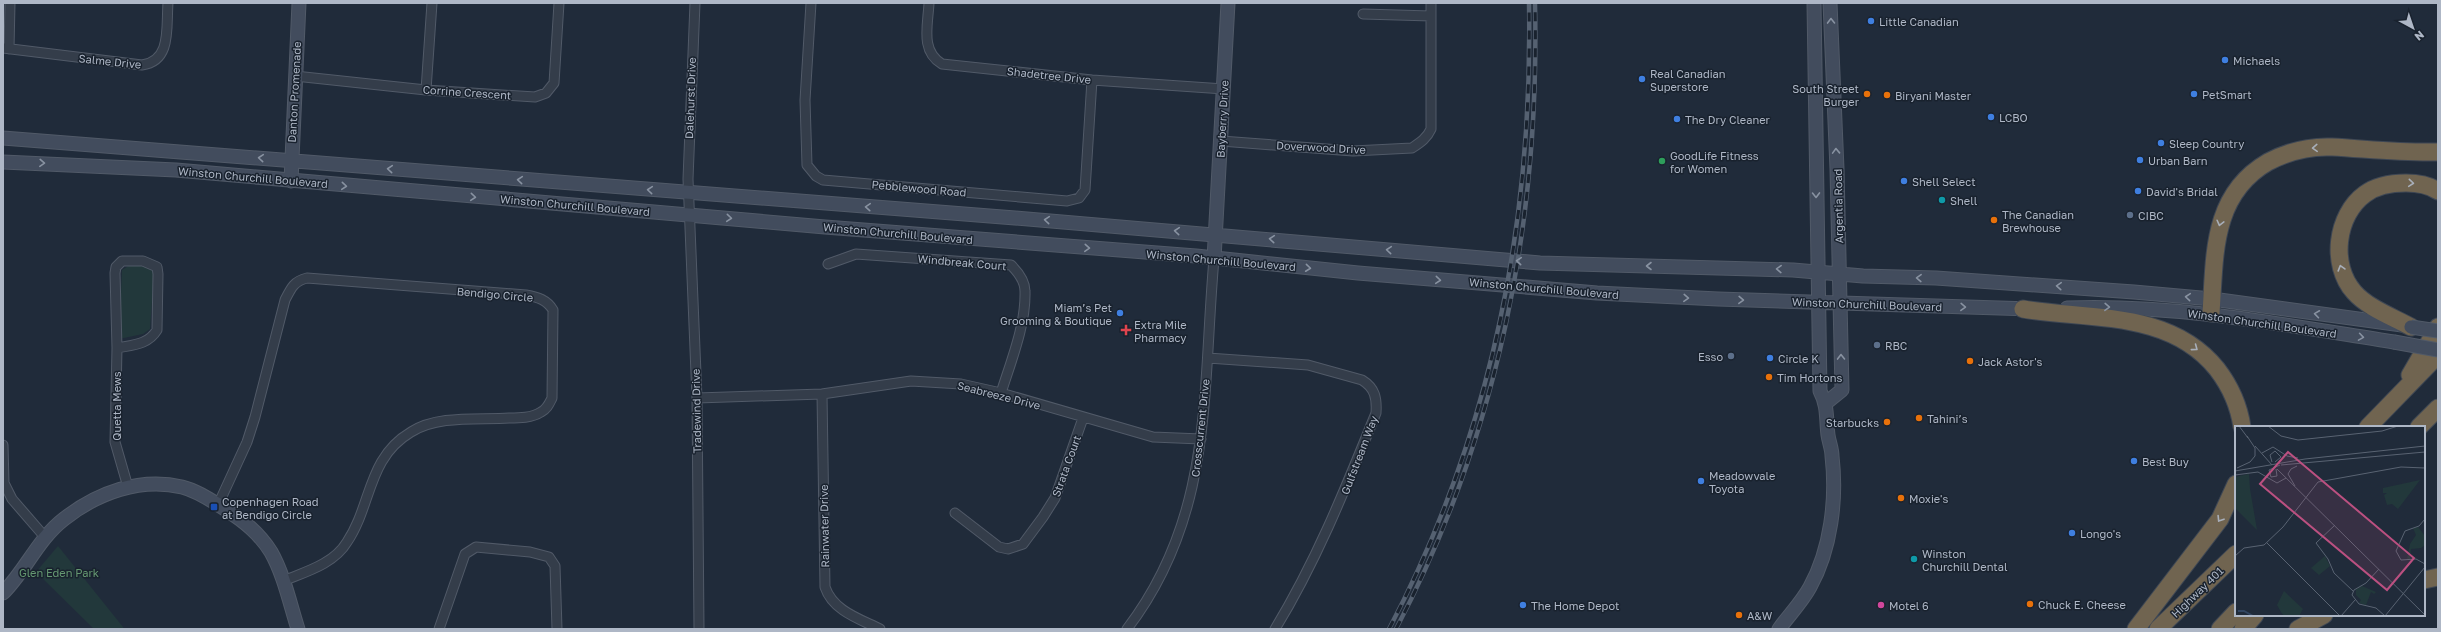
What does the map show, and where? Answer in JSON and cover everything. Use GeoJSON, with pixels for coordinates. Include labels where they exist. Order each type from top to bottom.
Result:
{"type":"FeatureCollection","features":[{"type":"Feature","properties":{"kind":"highway"},"geometry":{"type":"LineString","coordinates":[[2211,306],[2217,239],[2224,208],[2232,193],[2259,167],[2287,153],[2310,148],[2438,152]]}},
{"type":"Feature","properties":{"kind":"highway"},"geometry":{"type":"LineString","coordinates":[[2411,326],[2379,309],[2354,292],[2340,269],[2338,253],[2340,240],[2350,212],[2365,194],[2372,190],[2394,183],[2410,183],[2426,185],[2438,191]]}},
{"type":"Feature","properties":{"kind":"highway"},"geometry":{"type":"LineString","coordinates":[[2023,309],[2132,321],[2179,337],[2204,355],[2224,379],[2234,399],[2242,426]]}},
{"type":"Feature","properties":{"kind":"highway"},"geometry":{"type":"LineString","coordinates":[[2392,404],[2438,327]]}},
{"type":"Feature","properties":{"kind":"highway"},"geometry":{"type":"LineString","coordinates":[[2369,426],[2438,355]]}},
{"type":"Feature","properties":{"kind":"highway"},"geometry":{"type":"LineString","coordinates":[[2420,426],[2438,408]]}},
{"type":"Feature","properties":{"kind":"highway"},"geometry":{"type":"LineString","coordinates":[[2425,429],[2438,415]]}},
{"type":"Feature","properties":{"kind":"highway"},"geometry":{"type":"LineString","coordinates":[[2136,629],[2220,519],[2235,486]]}},
{"type":"Feature","properties":{"kind":"highway","name":"Highway 401"},"geometry":{"type":"LineString","coordinates":[[2158,629],[2235,555]]}},
{"type":"Feature","properties":{"kind":"highway"},"geometry":{"type":"LineString","coordinates":[[2425,580],[2438,577]]}},
{"type":"Feature","properties":{"kind":"highway"},"geometry":{"type":"LineString","coordinates":[[2220,629],[2235,613]]}},
{"type":"Feature","properties":{"kind":"highway"},"geometry":{"type":"LineString","coordinates":[[2243,629],[2254,616]]}},
{"type":"Feature","properties":{"kind":"highway"},"geometry":{"type":"LineString","coordinates":[[2298,629],[2322,616]]}},
{"type":"Feature","properties":{"kind":"main road","name":"Danton Promenade"},"geometry":{"type":"LineString","coordinates":[[291,181],[299,3]]}},
{"type":"Feature","properties":{"kind":"main road","name":"Bayberry Drive"},"geometry":{"type":"LineString","coordinates":[[1214,259],[1228,3]]}},
{"type":"Feature","properties":{"kind":"main road","name":"Argentia Road"},"geometry":{"type":"LineString","coordinates":[[1779,629],[1810,588],[1822,560],[1830,528],[1832,456],[1828,436],[1826,403],[1820,391],[1814,3]]}},
{"type":"Feature","properties":{"kind":"main road","name":"Argentia Road"},"geometry":{"type":"LineString","coordinates":[[1826,403],[1842,390],[1830,3]]}},
{"type":"Feature","properties":{"kind":"main road","name":"Winston Churchill Boulevard"},"geometry":{"type":"LineString","coordinates":[[3,138],[1216,235],[1540,263],[1818,272],[2031,284],[2211,306],[2411,326],[2438,331]]}},
{"type":"Feature","properties":{"kind":"main road","name":"Winston Churchill Boulevard"},"geometry":{"type":"LineString","coordinates":[[3,162],[176,170],[1597,293],[2023,309],[2102,306],[2211,306],[2438,350]]}},
{"type":"Feature","properties":{"kind":"main road"},"geometry":{"type":"LineString","coordinates":[[3,593],[26,565],[44,536],[64,518],[102,494],[128,486],[163,485],[182,487],[197,493],[218,505],[248,524],[258,534],[271,552],[283,581],[298,629]]}},
{"type":"Feature","properties":{"kind":"street"},"geometry":{"type":"LineString","coordinates":[[6,48],[10,3]]}},
{"type":"Feature","properties":{"kind":"street","name":"Salme Drive"},"geometry":{"type":"LineString","coordinates":[[6,48],[142,65],[151,64],[158,60],[165,45],[168,3]]}},
{"type":"Feature","properties":{"kind":"street"},"geometry":{"type":"LineString","coordinates":[[426,90],[432,3]]}},
{"type":"Feature","properties":{"kind":"street","name":"Corrine Crescent"},"geometry":{"type":"LineString","coordinates":[[295,76],[426,90],[535,97],[546,93],[554,83],[559,3]]}},
{"type":"Feature","properties":{"kind":"street","name":"Dalehurst Drive"},"geometry":{"type":"LineString","coordinates":[[688,193],[690,74],[695,3]]}},
{"type":"Feature","properties":{"kind":"street","name":"Pebblewood Road"},"geometry":{"type":"LineString","coordinates":[[810,3],[805,100],[807,165],[816,176],[823,180],[1067,201],[1079,198],[1084,190],[1092,80]]}},
{"type":"Feature","properties":{"kind":"street","name":"Shadetree Drive"},"geometry":{"type":"LineString","coordinates":[[930,3],[927,44],[934,60],[942,64],[1092,80],[1224,89]]}},
{"type":"Feature","properties":{"kind":"street","name":"Doverwood Drive"},"geometry":{"type":"LineString","coordinates":[[1221,141],[1353,151],[1412,148],[1428,136],[1431,128],[1431,3]]}},
{"type":"Feature","properties":{"kind":"street"},"geometry":{"type":"LineString","coordinates":[[1363,14],[1432,16]]}},
{"type":"Feature","properties":{"kind":"street","name":"Tradewind Drive"},"geometry":{"type":"LineString","coordinates":[[688,193],[697,398],[699,629]]}},
{"type":"Feature","properties":{"kind":"street","name":"Windbreak Court"},"geometry":{"type":"LineString","coordinates":[[828,264],[856,254],[1011,265],[1020,274],[1025,290],[1019,334],[1001,393]]}},
{"type":"Feature","properties":{"kind":"street","name":"Crosscurrent Drive"},"geometry":{"type":"LineString","coordinates":[[1127,629],[1150,596],[1174,546],[1188,509],[1201,439],[1214,259]]}},
{"type":"Feature","properties":{"kind":"street","name":"Quetta Mews"},"geometry":{"type":"LineString","coordinates":[[117,348],[145,342],[152,338],[157,330],[158,274],[157,267],[151,263],[122,261],[116,267],[117,348],[115,442],[128,486]]}},
{"type":"Feature","properties":{"kind":"street","name":"Bendigo Circle"},"geometry":{"type":"LineString","coordinates":[[218,505],[247,442],[285,300],[292,286],[298,280],[307,278],[526,295],[536,297],[549,303],[553,310],[552,398],[548,407],[532,416],[432,422],[412,431],[396,442],[382,461],[370,483],[356,525],[347,543],[319,566],[283,581]]}},
{"type":"Feature","properties":{"kind":"street","name":"Gulfstream Way"},"geometry":{"type":"LineString","coordinates":[[1208,358],[1308,365],[1362,380],[1370,385],[1377,401],[1376,413],[1337,512],[1301,586],[1275,629]]}},
{"type":"Feature","properties":{"kind":"street","name":"Seabreeze Drive"},"geometry":{"type":"LineString","coordinates":[[697,398],[822,394],[911,381],[961,384],[1001,393],[1152,437],[1201,439]]}},
{"type":"Feature","properties":{"kind":"street","name":"Rainwater Drive"},"geometry":{"type":"LineString","coordinates":[[822,394],[825,587],[828,594],[842,610],[880,629]]}},
{"type":"Feature","properties":{"kind":"street","name":"Strata Court"},"geometry":{"type":"LineString","coordinates":[[955,513],[999,547],[1008,549],[1023,544],[1055,498],[1083,418]]}},
{"type":"Feature","properties":{"kind":"street"},"geometry":{"type":"LineString","coordinates":[[3,445],[4,483],[12,499],[44,536]]}},
{"type":"Feature","properties":{"kind":"street"},"geometry":{"type":"LineString","coordinates":[[439,629],[465,554],[476,547],[530,552],[549,557],[555,566],[556,629]]}},
{"type":"Feature","properties":{"kind":"green space"},"geometry":{"type":"Polygon","coordinates":[[[130,265],[150,267],[154,274],[150,329],[143,334],[119,339],[122,270],[130,265]]]}},
{"type":"Feature","properties":{"kind":"green space","name":"Glen Eden Park"},"geometry":{"type":"Polygon","coordinates":[[[58,546],[124,629],[94,629],[36,572],[58,546]]]}},
{"type":"Feature","properties":{"kind":"railway"},"geometry":{"type":"LineString","coordinates":[[1389,629],[1425,555],[1455,480],[1480,403],[1499,325],[1514,247],[1523,166],[1528,85],[1529,3]]}},
{"type":"Feature","properties":{"kind":"railway"},"geometry":{"type":"LineString","coordinates":[[1396,629],[1431,555],[1461,480],[1486,403],[1506,325],[1520,246],[1530,166],[1535,85],[1535,3]]}},
{"type":"Feature","properties":{"kind":"place","name":"Little Canadian"},"geometry":{"type":"Point","coordinates":[1871,21]}},
{"type":"Feature","properties":{"kind":"place","name":"Michaels"},"geometry":{"type":"Point","coordinates":[2225,60]}},
{"type":"Feature","properties":{"kind":"place","name":"Real Canadian Superstore"},"geometry":{"type":"Point","coordinates":[1642,79]}},
{"type":"Feature","properties":{"kind":"place","name":"South Street Burger"},"geometry":{"type":"Point","coordinates":[1867,94]}},
{"type":"Feature","properties":{"kind":"place","name":"PetSmart"},"geometry":{"type":"Point","coordinates":[2194,94]}},
{"type":"Feature","properties":{"kind":"place","name":"Biryani Master"},"geometry":{"type":"Point","coordinates":[1887,95]}},
{"type":"Feature","properties":{"kind":"place","name":"LCBO"},"geometry":{"type":"Point","coordinates":[1991,117]}},
{"type":"Feature","properties":{"kind":"place","name":"The Dry Cleaner"},"geometry":{"type":"Point","coordinates":[1677,119]}},
{"type":"Feature","properties":{"kind":"place","name":"Sleep Country"},"geometry":{"type":"Point","coordinates":[2161,143]}},
{"type":"Feature","properties":{"kind":"place","name":"Urban Barn"},"geometry":{"type":"Point","coordinates":[2140,160]}},
{"type":"Feature","properties":{"kind":"place","name":"GoodLife Fitness for Women"},"geometry":{"type":"Point","coordinates":[1662,161]}},
{"type":"Feature","properties":{"kind":"place","name":"Shell Select"},"geometry":{"type":"Point","coordinates":[1904,181]}},
{"type":"Feature","properties":{"kind":"place","name":"David's Bridal"},"geometry":{"type":"Point","coordinates":[2138,191]}},
{"type":"Feature","properties":{"kind":"place","name":"Shell"},"geometry":{"type":"Point","coordinates":[1942,200]}},
{"type":"Feature","properties":{"kind":"place","name":"CIBC"},"geometry":{"type":"Point","coordinates":[2130,215]}},
{"type":"Feature","properties":{"kind":"place","name":"The Canadian Brewhouse"},"geometry":{"type":"Point","coordinates":[1994,220]}},
{"type":"Feature","properties":{"kind":"place","name":"Miam’s Pet Grooming & Boutique"},"geometry":{"type":"Point","coordinates":[1120,313]}},
{"type":"Feature","properties":{"kind":"place","name":"Extra Mile Pharmacy"},"geometry":{"type":"Point","coordinates":[1126,330]}},
{"type":"Feature","properties":{"kind":"place","name":"RBC"},"geometry":{"type":"Point","coordinates":[1877,345]}},
{"type":"Feature","properties":{"kind":"place","name":"Esso"},"geometry":{"type":"Point","coordinates":[1731,356]}},
{"type":"Feature","properties":{"kind":"place","name":"Circle K"},"geometry":{"type":"Point","coordinates":[1770,358]}},
{"type":"Feature","properties":{"kind":"place","name":"Jack Astor's"},"geometry":{"type":"Point","coordinates":[1970,361]}},
{"type":"Feature","properties":{"kind":"place","name":"Tim Hortons"},"geometry":{"type":"Point","coordinates":[1769,377]}},
{"type":"Feature","properties":{"kind":"place","name":"Tahini’s"},"geometry":{"type":"Point","coordinates":[1919,418]}},
{"type":"Feature","properties":{"kind":"place","name":"Starbucks"},"geometry":{"type":"Point","coordinates":[1887,422]}},
{"type":"Feature","properties":{"kind":"place","name":"Best Buy"},"geometry":{"type":"Point","coordinates":[2134,461]}},
{"type":"Feature","properties":{"kind":"place","name":"Meadowvale Toyota"},"geometry":{"type":"Point","coordinates":[1701,481]}},
{"type":"Feature","properties":{"kind":"place","name":"Moxie's"},"geometry":{"type":"Point","coordinates":[1901,498]}},
{"type":"Feature","properties":{"kind":"place","name":"Copenhagen Road at Bendigo Circle"},"geometry":{"type":"Point","coordinates":[214,507]}},
{"type":"Feature","properties":{"kind":"place","name":"Longo's"},"geometry":{"type":"Point","coordinates":[2072,533]}},
{"type":"Feature","properties":{"kind":"place","name":"Winston Churchill Dental"},"geometry":{"type":"Point","coordinates":[1914,559]}},
{"type":"Feature","properties":{"kind":"place","name":"Chuck E. Cheese"},"geometry":{"type":"Point","coordinates":[2030,604]}},
{"type":"Feature","properties":{"kind":"place","name":"The Home Depot"},"geometry":{"type":"Point","coordinates":[1523,605]}},
{"type":"Feature","properties":{"kind":"place","name":"Motel 6"},"geometry":{"type":"Point","coordinates":[1881,605]}},
{"type":"Feature","properties":{"kind":"place","name":"A&W"},"geometry":{"type":"Point","coordinates":[1739,615]}}]}
